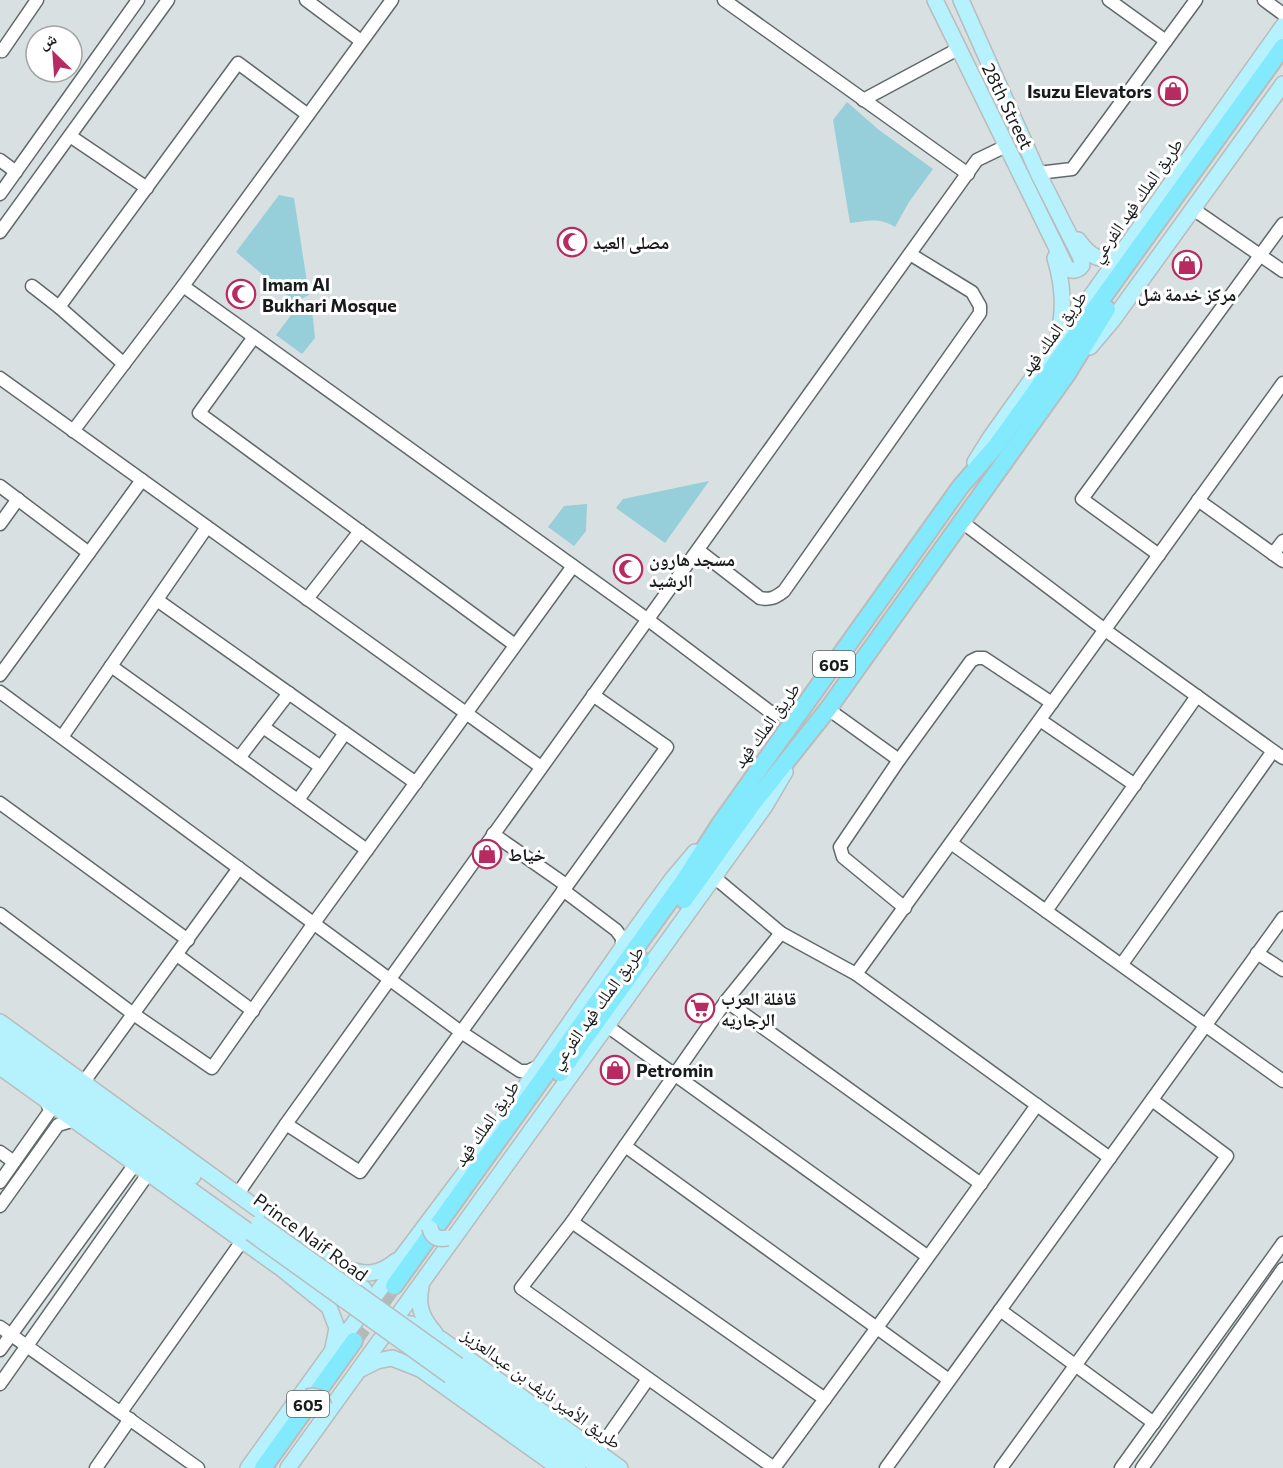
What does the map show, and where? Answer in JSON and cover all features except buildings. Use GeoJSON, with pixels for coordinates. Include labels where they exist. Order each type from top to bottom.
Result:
{"type":"FeatureCollection","features":[{"type":"Feature","properties":{"kind":"highway","name":"طريق الملك فهد"},"geometry":{"type":"LineString","coordinates":[[396,1293],[683,882],[720,824],[961,486],[996,446],[1283,47]]}},
{"type":"Feature","properties":{"kind":"highway","name":"طريق الملك فهد"},"geometry":{"type":"LineString","coordinates":[[396,1293],[751,806],[828,710],[1067,374],[1102,316],[1283,66]]}},
{"type":"Feature","properties":{"kind":"highway","name":"605"},"geometry":{"type":"LineString","coordinates":[[263,1468],[359,1341]]}},
{"type":"Feature","properties":{"kind":"highway","name":"605"},"geometry":{"type":"LineString","coordinates":[[273,1468],[359,1341]]}},
{"type":"Feature","properties":{"kind":"main road","name":"28th Street"},"geometry":{"type":"LineString","coordinates":[[935,0],[1046,229]]}},
{"type":"Feature","properties":{"kind":"main road","name":"28th Street"},"geometry":{"type":"LineString","coordinates":[[961,0],[1038,173],[1063,221]]}},
{"type":"Feature","properties":{"kind":"main road","name":"طريق الملك فهد الفرعي"},"geometry":{"type":"LineString","coordinates":[[961,486],[990,438],[1283,26]]}},
{"type":"Feature","properties":{"kind":"main road"},"geometry":{"type":"LineString","coordinates":[[1067,374],[1112,321],[1283,84]]}},
{"type":"Feature","properties":{"kind":"main road"},"geometry":{"type":"LineString","coordinates":[[1063,221],[1086,251],[1092,255],[1104,258],[1125,248]]}},
{"type":"Feature","properties":{"kind":"main road"},"geometry":{"type":"LineString","coordinates":[[1046,229],[1066,267],[1072,271],[1076,270],[1080,268],[1082,261],[1063,221]]}},
{"type":"Feature","properties":{"kind":"main road"},"geometry":{"type":"LineString","coordinates":[[1046,229],[1064,298],[1061,324],[1055,346]]}},
{"type":"Feature","properties":{"kind":"main road","name":"طريق الملك فهد الفرعي"},"geometry":{"type":"LineString","coordinates":[[396,1293],[422,1284],[453,1235],[765,806],[805,740]]}},
{"type":"Feature","properties":{"kind":"main road","name":"طريق الملك فهد الفرعي"},"geometry":{"type":"LineString","coordinates":[[378,1317],[396,1293],[401,1258],[430,1222],[537,1067],[673,878],[720,824]]}},
{"type":"Feature","properties":{"kind":"main road","name":"Prince Naif Road"},"geometry":{"type":"LineString","coordinates":[[0,1022],[335,1265]]}},
{"type":"Feature","properties":{"kind":"main road","name":"Prince Naif Road"},"geometry":{"type":"LineString","coordinates":[[0,1037],[250,1232],[272,1262],[309,1291]]}},
{"type":"Feature","properties":{"kind":"main road","name":"Prince Naif Road"},"geometry":{"type":"LineString","coordinates":[[0,1053],[250,1232],[600,1468]]}},
{"type":"Feature","properties":{"kind":"main road","name":"Prince Naif Road"},"geometry":{"type":"LineString","coordinates":[[0,1067],[148,1174],[250,1232]]}},
{"type":"Feature","properties":{"kind":"main road"},"geometry":{"type":"LineString","coordinates":[[430,1222],[431,1232],[437,1239],[453,1235]]}},
{"type":"Feature","properties":{"kind":"main road"},"geometry":{"type":"LineString","coordinates":[[272,1262],[290,1258],[294,1252],[294,1241],[291,1234]]}},
{"type":"Feature","properties":{"kind":"main road"},"geometry":{"type":"LineString","coordinates":[[335,1265],[361,1274],[375,1274],[401,1258]]}},
{"type":"Feature","properties":{"kind":"main road"},"geometry":{"type":"LineString","coordinates":[[335,1265],[364,1289],[396,1346],[426,1372],[559,1468]]}},
{"type":"Feature","properties":{"kind":"main road"},"geometry":{"type":"LineString","coordinates":[[422,1284],[420,1311],[428,1326],[448,1343]]}},
{"type":"Feature","properties":{"kind":"main road"},"geometry":{"type":"LineString","coordinates":[[309,1291],[341,1308],[411,1324],[448,1343]]}},
{"type":"Feature","properties":{"kind":"main road"},"geometry":{"type":"LineString","coordinates":[[248,1468],[302,1398],[331,1353],[335,1338],[335,1321],[329,1307],[309,1291]]}},
{"type":"Feature","properties":{"kind":"main road"},"geometry":{"type":"LineString","coordinates":[[354,1375],[359,1341],[357,1325],[394,1311],[396,1293]]}},
{"type":"Feature","properties":{"kind":"main road"},"geometry":{"type":"LineString","coordinates":[[331,1353],[378,1335],[378,1317]]}},
{"type":"Feature","properties":{"kind":"main road"},"geometry":{"type":"LineString","coordinates":[[426,1372],[425,1361],[430,1351],[448,1343]]}},
{"type":"Feature","properties":{"kind":"main road","name":"طريق الأمير نايف بن عبدالعزيز"},"geometry":{"type":"LineString","coordinates":[[448,1343],[620,1468]]}},
{"type":"Feature","properties":{"kind":"main road"},"geometry":{"type":"LineString","coordinates":[[288,1468],[323,1412],[354,1375],[369,1364],[385,1358],[401,1360],[426,1372]]}},
{"type":"Feature","properties":{"kind":"main road","name":"Prince Naif Road"},"geometry":{"type":"LineString","coordinates":[[454,1370],[578,1468]]}},
{"type":"Feature","properties":{"kind":"main road"},"geometry":{"type":"LineString","coordinates":[[302,1398],[316,1396],[320,1399],[323,1412]]}},
{"type":"Feature","properties":{"kind":"street"},"geometry":{"type":"LineString","coordinates":[[0,50],[2,51],[37,0]]}},
{"type":"Feature","properties":{"kind":"street"},"geometry":{"type":"LineString","coordinates":[[0,194],[138,0]]}},
{"type":"Feature","properties":{"kind":"street"},"geometry":{"type":"LineString","coordinates":[[0,232],[168,0]]}},
{"type":"Feature","properties":{"kind":"street"},"geometry":{"type":"LineString","coordinates":[[306,0],[361,41]]}},
{"type":"Feature","properties":{"kind":"street"},"geometry":{"type":"LineString","coordinates":[[73,431],[183,286],[392,0]]}},
{"type":"Feature","properties":{"kind":"street"},"geometry":{"type":"LineString","coordinates":[[724,0],[968,174]]}},
{"type":"Feature","properties":{"kind":"street"},"geometry":{"type":"LineString","coordinates":[[1109,0],[1166,41]]}},
{"type":"Feature","properties":{"kind":"street"},"geometry":{"type":"LineString","coordinates":[[1038,173],[1072,169],[1196,0]]}},
{"type":"Feature","properties":{"kind":"street"},"geometry":{"type":"LineString","coordinates":[[1264,0],[1283,14]]}},
{"type":"Feature","properties":{"kind":"street"},"geometry":{"type":"LineString","coordinates":[[863,100],[958,49]]}},
{"type":"Feature","properties":{"kind":"street"},"geometry":{"type":"LineString","coordinates":[[59,307],[238,63],[308,115]]}},
{"type":"Feature","properties":{"kind":"street"},"geometry":{"type":"LineString","coordinates":[[70,136],[147,188]]}},
{"type":"Feature","properties":{"kind":"street"},"geometry":{"type":"LineString","coordinates":[[237,1195],[389,979],[977,160],[1006,146]]}},
{"type":"Feature","properties":{"kind":"street"},"geometry":{"type":"LineString","coordinates":[[0,160],[16,171]]}},
{"type":"Feature","properties":{"kind":"street"},"geometry":{"type":"LineString","coordinates":[[1193,209],[1283,271]]}},
{"type":"Feature","properties":{"kind":"street"},"geometry":{"type":"LineString","coordinates":[[1159,555],[1082,499],[1283,224]]}},
{"type":"Feature","properties":{"kind":"street"},"geometry":{"type":"LineString","coordinates":[[698,550],[760,598],[767,600],[776,598],[784,591],[980,313],[980,306],[972,292],[910,254]]}},
{"type":"Feature","properties":{"kind":"street"},"geometry":{"type":"LineString","coordinates":[[32,286],[124,364]]}},
{"type":"Feature","properties":{"kind":"street"},"geometry":{"type":"LineString","coordinates":[[183,286],[647,619],[769,711],[787,714],[806,704]]}},
{"type":"Feature","properties":{"kind":"street"},"geometry":{"type":"LineString","coordinates":[[254,337],[199,413],[515,645]]}},
{"type":"Feature","properties":{"kind":"street"},"geometry":{"type":"LineString","coordinates":[[0,379],[541,767]]}},
{"type":"Feature","properties":{"kind":"street"},"geometry":{"type":"LineString","coordinates":[[856,974],[1283,383]]}},
{"type":"Feature","properties":{"kind":"street"},"geometry":{"type":"LineString","coordinates":[[0,675],[142,480]]}},
{"type":"Feature","properties":{"kind":"street"},"geometry":{"type":"LineString","coordinates":[[0,486],[89,553]]}},
{"type":"Feature","properties":{"kind":"street"},"geometry":{"type":"LineString","coordinates":[[0,524],[18,499]]}},
{"type":"Feature","properties":{"kind":"street"},"geometry":{"type":"LineString","coordinates":[[1198,500],[1278,558],[1283,541]]}},
{"type":"Feature","properties":{"kind":"street"},"geometry":{"type":"LineString","coordinates":[[962,522],[1105,630],[1278,754],[1122,964]]}},
{"type":"Feature","properties":{"kind":"street"},"geometry":{"type":"LineString","coordinates":[[62,737],[207,527]]}},
{"type":"Feature","properties":{"kind":"street"},"geometry":{"type":"LineString","coordinates":[[307,599],[360,531]]}},
{"type":"Feature","properties":{"kind":"street"},"geometry":{"type":"LineString","coordinates":[[0,914],[132,1013],[212,1068],[314,923],[573,566]]}},
{"type":"Feature","properties":{"kind":"street"},"geometry":{"type":"LineString","coordinates":[[157,600],[416,783]]}},
{"type":"Feature","properties":{"kind":"street"},"geometry":{"type":"LineString","coordinates":[[905,908],[843,857],[840,847],[899,760],[971,661],[977,658],[984,658],[1052,703]]}},
{"type":"Feature","properties":{"kind":"street"},"geometry":{"type":"LineString","coordinates":[[111,666],[367,850]]}},
{"type":"Feature","properties":{"kind":"street"},"geometry":{"type":"LineString","coordinates":[[0,692],[461,1032],[520,1071],[528,1071],[537,1067]]}},
{"type":"Feature","properties":{"kind":"street"},"geometry":{"type":"LineString","coordinates":[[238,758],[289,693]]}},
{"type":"Feature","properties":{"kind":"street"},"geometry":{"type":"LineString","coordinates":[[286,1124],[360,1172],[667,747],[593,695]]}},
{"type":"Feature","properties":{"kind":"street"},"geometry":{"type":"LineString","coordinates":[[1046,911],[1197,696]]}},
{"type":"Feature","properties":{"kind":"street"},"geometry":{"type":"LineString","coordinates":[[828,710],[899,760]]}},
{"type":"Feature","properties":{"kind":"street"},"geometry":{"type":"LineString","coordinates":[[1040,720],[1135,785]]}},
{"type":"Feature","properties":{"kind":"street"},"geometry":{"type":"LineString","coordinates":[[263,727],[321,767]]}},
{"type":"Feature","properties":{"kind":"street"},"geometry":{"type":"LineString","coordinates":[[298,800],[345,733]]}},
{"type":"Feature","properties":{"kind":"street"},"geometry":{"type":"LineString","coordinates":[[0,803],[188,940]]}},
{"type":"Feature","properties":{"kind":"street"},"geometry":{"type":"LineString","coordinates":[[493,834],[616,930],[622,938],[622,948]]}},
{"type":"Feature","properties":{"kind":"street"},"geometry":{"type":"LineString","coordinates":[[951,843],[1283,1081]]}},
{"type":"Feature","properties":{"kind":"street"},"geometry":{"type":"LineString","coordinates":[[83,1083],[239,868]]}},
{"type":"Feature","properties":{"kind":"street"},"geometry":{"type":"LineString","coordinates":[[714,877],[781,933],[856,974],[1110,1158]]}},
{"type":"Feature","properties":{"kind":"street"},"geometry":{"type":"LineString","coordinates":[[886,1468],[1283,918]]}},
{"type":"Feature","properties":{"kind":"street"},"geometry":{"type":"LineString","coordinates":[[781,933],[726,1001],[572,1222],[521,1288],[774,1468],[878,1328],[927,1256],[1037,1105]]}},
{"type":"Feature","properties":{"kind":"street"},"geometry":{"type":"LineString","coordinates":[[1257,953],[1283,970]]}},
{"type":"Feature","properties":{"kind":"street"},"geometry":{"type":"LineString","coordinates":[[177,955],[253,1011]]}},
{"type":"Feature","properties":{"kind":"street"},"geometry":{"type":"LineString","coordinates":[[726,1001],[981,1184]]}},
{"type":"Feature","properties":{"kind":"street"},"geometry":{"type":"LineString","coordinates":[[607,1026],[927,1256]]}},
{"type":"Feature","properties":{"kind":"street"},"geometry":{"type":"LineString","coordinates":[[0,1182],[50,1112],[46,1100]]}},
{"type":"Feature","properties":{"kind":"street"},"geometry":{"type":"LineString","coordinates":[[1001,1468],[1227,1156],[1152,1100]]}},
{"type":"Feature","properties":{"kind":"street"},"geometry":{"type":"LineString","coordinates":[[0,1206],[58,1125],[75,1120]]}},
{"type":"Feature","properties":{"kind":"street"},"geometry":{"type":"LineString","coordinates":[[625,1146],[949,1380]]}},
{"type":"Feature","properties":{"kind":"street"},"geometry":{"type":"LineString","coordinates":[[0,1152],[14,1162]]}},
{"type":"Feature","properties":{"kind":"street"},"geometry":{"type":"LineString","coordinates":[[0,1350],[135,1164]]}},
{"type":"Feature","properties":{"kind":"street"},"geometry":{"type":"LineString","coordinates":[[0,1384],[148,1174]]}},
{"type":"Feature","properties":{"kind":"street"},"geometry":{"type":"LineString","coordinates":[[111,1197],[125,1207]]}},
{"type":"Feature","properties":{"kind":"street"},"geometry":{"type":"LineString","coordinates":[[572,1222],[825,1399]]}},
{"type":"Feature","properties":{"kind":"street"},"geometry":{"type":"LineString","coordinates":[[96,1468],[125,1415],[250,1232]]}},
{"type":"Feature","properties":{"kind":"street"},"geometry":{"type":"LineString","coordinates":[[1121,1468],[1283,1243]]}},
{"type":"Feature","properties":{"kind":"street"},"geometry":{"type":"LineString","coordinates":[[1142,1468],[1283,1269]]}},
{"type":"Feature","properties":{"kind":"street"},"geometry":{"type":"LineString","coordinates":[[1000,1310],[1154,1423]]}},
{"type":"Feature","properties":{"kind":"street"},"geometry":{"type":"LineString","coordinates":[[0,1327],[198,1468]]}},
{"type":"Feature","properties":{"kind":"street"},"geometry":{"type":"LineString","coordinates":[[597,1452],[648,1379]]}},
{"type":"Feature","properties":{"kind":"shaded area"},"geometry":{"type":"Polygon","coordinates":[[[847,102],[879,130],[933,169],[909,202],[895,227],[878,221],[850,223],[833,120],[847,102]]]}},
{"type":"Feature","properties":{"kind":"shaded area"},"geometry":{"type":"Polygon","coordinates":[[[279,195],[294,198],[309,295],[295,302],[236,252],[279,195]]]}},
{"type":"Feature","properties":{"kind":"shaded area"},"geometry":{"type":"Polygon","coordinates":[[[311,300],[315,338],[302,354],[276,335],[298,306],[311,300]]]}},
{"type":"Feature","properties":{"kind":"shaded area"},"geometry":{"type":"Polygon","coordinates":[[[709,481],[665,543],[616,508],[623,499],[709,481]]]}},
{"type":"Feature","properties":{"kind":"shaded area"},"geometry":{"type":"Polygon","coordinates":[[[587,504],[586,531],[574,546],[548,527],[564,506],[587,504]]]}},
{"type":"Feature","properties":{"kind":"tunnel"},"geometry":{"type":"LineString","coordinates":[[354,1341],[394,1286]]}},
{"type":"Feature","properties":{"kind":"place","name":"Isuzu Elevators"},"geometry":{"type":"Point","coordinates":[1173,91]}},
{"type":"Feature","properties":{"kind":"place","name":"مصلى العيد"},"geometry":{"type":"Point","coordinates":[572,242]}},
{"type":"Feature","properties":{"kind":"place","name":"مركز خدمة شل"},"geometry":{"type":"Point","coordinates":[1187,265]}},
{"type":"Feature","properties":{"kind":"place","name":"Imam Al Bukhari Mosque"},"geometry":{"type":"Point","coordinates":[241,294]}},
{"type":"Feature","properties":{"kind":"place","name":"مسجد هارون الرشيد"},"geometry":{"type":"Point","coordinates":[628,569]}},
{"type":"Feature","properties":{"kind":"place","name":"خياط"},"geometry":{"type":"Point","coordinates":[487,854]}},
{"type":"Feature","properties":{"kind":"place","name":"قافلة العرب الرجاريه"},"geometry":{"type":"Point","coordinates":[700,1008]}},
{"type":"Feature","properties":{"kind":"place","name":"Petromin"},"geometry":{"type":"Point","coordinates":[615,1070]}}]}
